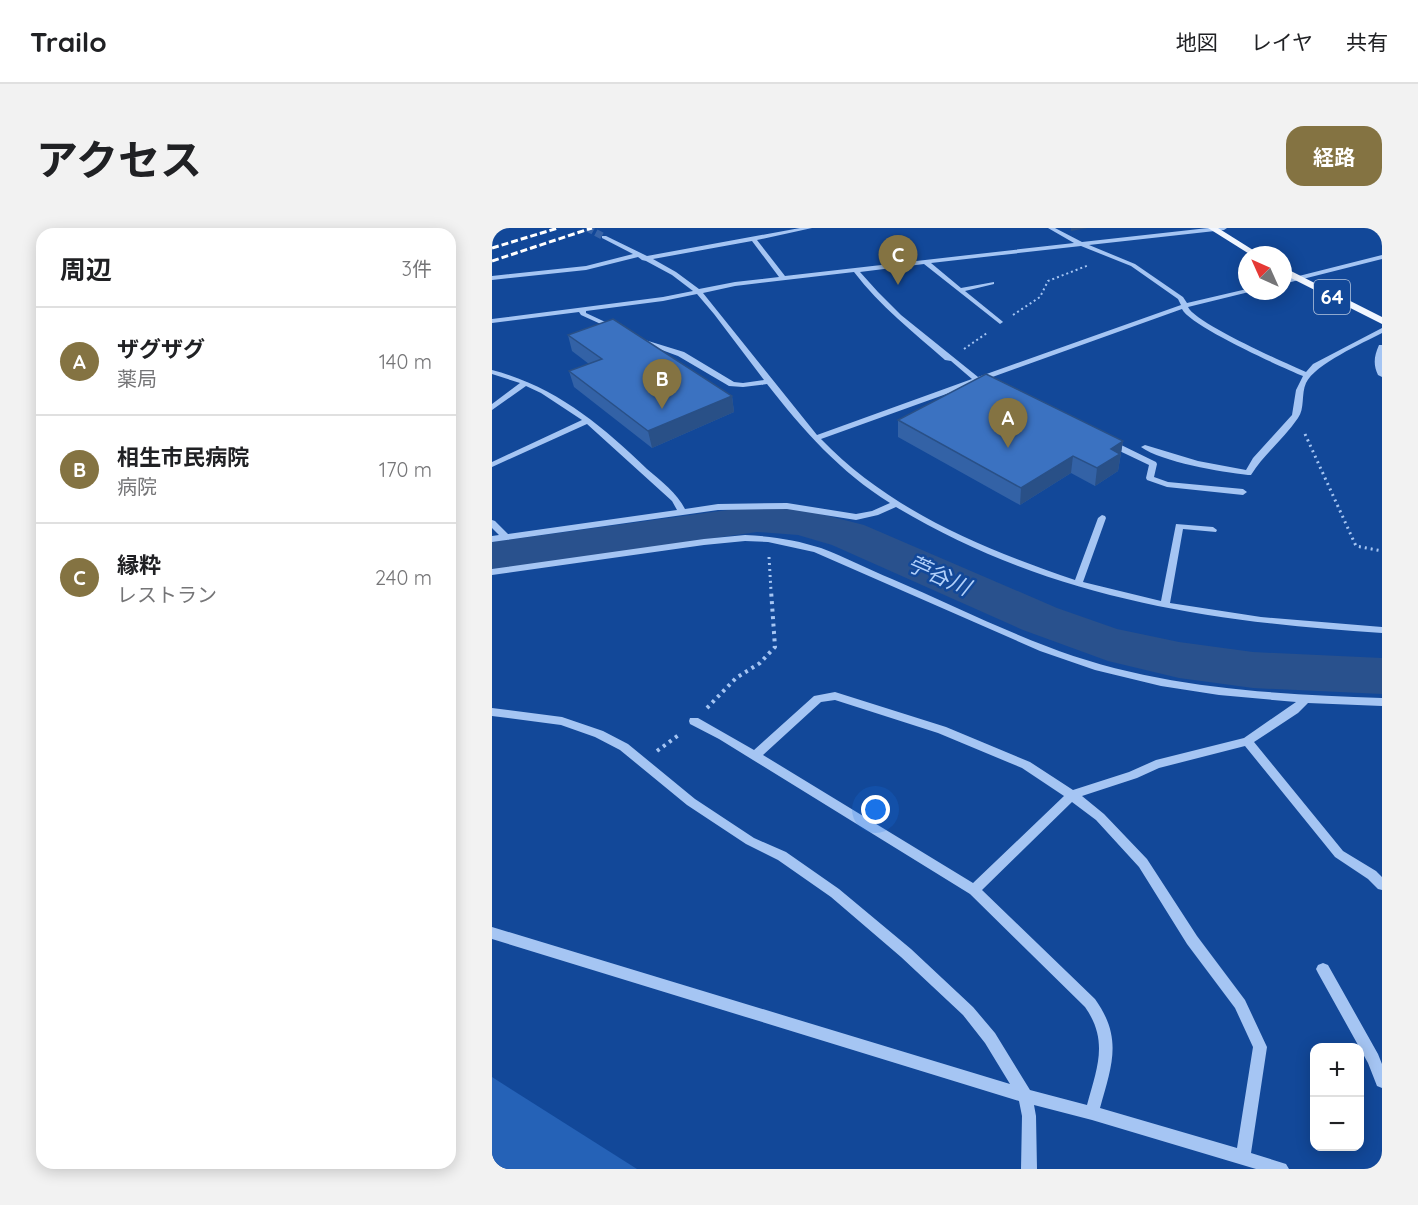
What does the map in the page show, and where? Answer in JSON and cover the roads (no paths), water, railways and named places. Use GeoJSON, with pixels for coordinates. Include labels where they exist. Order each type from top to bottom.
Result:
{"type":"FeatureCollection","features":[{"type":"Feature","properties":{"kind":"main road"},"geometry":{"type":"LineString","coordinates":[[1217,229],[1243,246]]}},
{"type":"Feature","properties":{"kind":"main road","name":"64"},"geometry":{"type":"LineString","coordinates":[[1292,276],[1382,321]]}},
{"type":"Feature","properties":{"kind":"street"},"geometry":{"type":"LineString","coordinates":[[644,259],[809,228]]}},
{"type":"Feature","properties":{"kind":"street"},"geometry":{"type":"LineString","coordinates":[[1051,228],[1081,244],[1133,265],[1181,298],[1188,314],[1200,322],[1272,360],[1307,375]]}},
{"type":"Feature","properties":{"kind":"street"},"geometry":{"type":"LineString","coordinates":[[492,321],[663,299],[697,291],[783,278],[1217,229]]}},
{"type":"Feature","properties":{"kind":"street"},"geometry":{"type":"LineString","coordinates":[[604,237],[697,291],[816,438],[844,466],[896,504],[969,544],[1041,573],[1165,605],[1262,622],[1382,630]]}},
{"type":"Feature","properties":{"kind":"street"},"geometry":{"type":"LineString","coordinates":[[753,238],[783,278]]}},
{"type":"Feature","properties":{"kind":"street"},"geometry":{"type":"LineString","coordinates":[[492,278],[586,268],[637,255]]}},
{"type":"Feature","properties":{"kind":"street"},"geometry":{"type":"LineString","coordinates":[[1292,280],[1382,257]]}},
{"type":"Feature","properties":{"kind":"street"},"geometry":{"type":"LineString","coordinates":[[925,261],[1000,322]]}},
{"type":"Feature","properties":{"kind":"street"},"geometry":{"type":"LineString","coordinates":[[855,269],[866,284],[948,358],[953,359],[976,379],[997,389]]}},
{"type":"Feature","properties":{"kind":"street"},"geometry":{"type":"LineString","coordinates":[[960,290],[992,283]]}},
{"type":"Feature","properties":{"kind":"street"},"geometry":{"type":"LineString","coordinates":[[816,438],[1184,306],[1238,293]]}},
{"type":"Feature","properties":{"kind":"street"},"geometry":{"type":"LineString","coordinates":[[582,309],[583,314],[622,332]]}},
{"type":"Feature","properties":{"kind":"street"},"geometry":{"type":"LineString","coordinates":[[1145,447],[1216,470],[1248,473],[1256,460],[1296,416],[1297,392],[1307,375],[1316,366],[1382,330]]}},
{"type":"Feature","properties":{"kind":"street"},"geometry":{"type":"LineString","coordinates":[[632,336],[681,354],[732,384],[743,385],[770,381]]}},
{"type":"Feature","properties":{"kind":"street"},"geometry":{"type":"LineString","coordinates":[[1382,347],[1378,356],[1378,368],[1382,375]]}},
{"type":"Feature","properties":{"kind":"street"},"geometry":{"type":"LineString","coordinates":[[492,372],[515,377],[525,382],[587,421],[676,500],[682,512]]}},
{"type":"Feature","properties":{"kind":"street"},"geometry":{"type":"LineString","coordinates":[[492,408],[525,382]]}},
{"type":"Feature","properties":{"kind":"street"},"geometry":{"type":"LineString","coordinates":[[492,465],[587,421]]}},
{"type":"Feature","properties":{"kind":"street"},"geometry":{"type":"LineString","coordinates":[[1101,439],[1154,464],[1150,478],[1167,483],[1243,492]]}},
{"type":"Feature","properties":{"kind":"street"},"geometry":{"type":"LineString","coordinates":[[492,539],[718,507],[787,506],[856,517],[875,513],[896,504]]}},
{"type":"Feature","properties":{"kind":"street"},"geometry":{"type":"LineString","coordinates":[[1078,584],[1102,518]]}},
{"type":"Feature","properties":{"kind":"street"},"geometry":{"type":"LineString","coordinates":[[492,523],[506,537]]}},
{"type":"Feature","properties":{"kind":"street"},"geometry":{"type":"LineString","coordinates":[[1165,605],[1179,526],[1212,530]]}},
{"type":"Feature","properties":{"kind":"street"},"geometry":{"type":"LineString","coordinates":[[492,572],[704,542],[768,538],[817,550],[1044,649],[1100,667],[1161,682],[1306,699],[1382,702]]}},
{"type":"Feature","properties":{"kind":"street"},"geometry":{"type":"LineString","coordinates":[[755,756],[818,699],[835,696],[942,730],[1026,765],[1072,795],[1100,817],[1143,863],[1192,940],[1240,1004],[1260,1047],[1243,1157]]}},
{"type":"Feature","properties":{"kind":"street"},"geometry":{"type":"LineString","coordinates":[[974,890],[1072,795],[1133,775],[1156,764],[1247,741],[1294,710],[1306,699]]}},
{"type":"Feature","properties":{"kind":"street"},"geometry":{"type":"LineString","coordinates":[[492,712],[562,721],[599,734],[624,747],[691,802],[750,841],[782,856],[819,881],[906,953],[968,1011],[990,1038],[1025,1096],[1029,1116],[1029,1169]]}},
{"type":"Feature","properties":{"kind":"street"},"geometry":{"type":"LineString","coordinates":[[694,721],[974,890],[1101,1016],[1106,1030],[1107,1049],[1092,1113]]}},
{"type":"Feature","properties":{"kind":"street"},"geometry":{"type":"LineString","coordinates":[[1247,741],[1339,854],[1372,875],[1382,885]]}},
{"type":"Feature","properties":{"kind":"street"},"geometry":{"type":"LineString","coordinates":[[492,933],[1025,1096],[1092,1113],[1281,1169]]}},
{"type":"Feature","properties":{"kind":"street"},"geometry":{"type":"LineString","coordinates":[[1323,969],[1373,1059],[1382,1082]]}},
{"type":"Feature","properties":{"kind":"waterway","name":"苧谷川"},"geometry":{"type":"LineString","coordinates":[[492,556],[757,519],[801,522],[848,535],[1040,619],[1108,644],[1179,660],[1253,670],[1382,676]]}},
{"type":"Feature","properties":{"kind":"tunnel"},"geometry":{"type":"LineString","coordinates":[[587,228],[604,237]]}},
{"type":"Feature","properties":{"kind":"railway"},"geometry":{"type":"LineString","coordinates":[[492,248],[558,228]]}},
{"type":"Feature","properties":{"kind":"railway"},"geometry":{"type":"LineString","coordinates":[[492,261],[592,228]]}},
{"type":"Feature","properties":{"kind":"place","name":"縁粋"},"geometry":{"type":"Point","coordinates":[898,285]}},
{"type":"Feature","properties":{"kind":"place","name":"相生市民病院"},"geometry":{"type":"Point","coordinates":[662,409]}},
{"type":"Feature","properties":{"kind":"place","name":"ザグザグ"},"geometry":{"type":"Point","coordinates":[1008,448]}}]}
